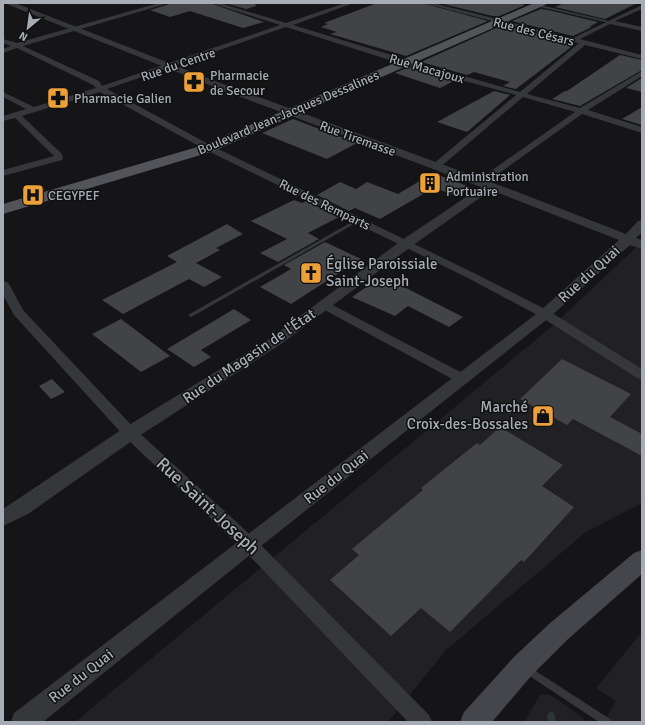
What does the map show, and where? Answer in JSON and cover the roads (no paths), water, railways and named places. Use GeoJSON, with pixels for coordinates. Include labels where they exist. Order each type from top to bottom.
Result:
{"type":"FeatureCollection","features":[{"type":"Feature","properties":{"kind":"main road","name":"Boulevard Jean-Jacques Dessalines"},"geometry":{"type":"LineString","coordinates":[[3,209],[209,148],[499,22],[536,4]]}},
{"type":"Feature","properties":{"kind":"main road"},"geometry":{"type":"LineString","coordinates":[[477,720],[523,666],[558,632],[642,560]]}},
{"type":"Feature","properties":{"kind":"street","name":"Rue Tiremasse"},"geometry":{"type":"LineString","coordinates":[[8,3],[168,67],[486,184],[635,242]]}},
{"type":"Feature","properties":{"kind":"street"},"geometry":{"type":"LineString","coordinates":[[3,51],[29,41],[166,3]]}},
{"type":"Feature","properties":{"kind":"street","name":"Rue Macajoux"},"geometry":{"type":"LineString","coordinates":[[214,3],[405,62],[522,94],[642,130]]}},
{"type":"Feature","properties":{"kind":"street","name":"Rue du Centre"},"geometry":{"type":"LineString","coordinates":[[3,119],[102,90],[351,3]]}},
{"type":"Feature","properties":{"kind":"street","name":"Rue des Césars"},"geometry":{"type":"LineString","coordinates":[[426,3],[572,41],[642,57]]}},
{"type":"Feature","properties":{"kind":"street"},"geometry":{"type":"LineString","coordinates":[[631,3],[642,6]]}},
{"type":"Feature","properties":{"kind":"street"},"geometry":{"type":"LineString","coordinates":[[536,4],[642,29]]}},
{"type":"Feature","properties":{"kind":"street"},"geometry":{"type":"LineString","coordinates":[[572,41],[642,6]]}},
{"type":"Feature","properties":{"kind":"street","name":"Rue des Remparts"},"geometry":{"type":"LineString","coordinates":[[3,41],[19,46],[96,83],[102,90],[209,148],[407,243],[545,314],[642,375]]}},
{"type":"Feature","properties":{"kind":"street"},"geometry":{"type":"LineString","coordinates":[[436,166],[583,43]]}},
{"type":"Feature","properties":{"kind":"street"},"geometry":{"type":"LineString","coordinates":[[486,184],[537,142],[581,111],[642,73]]}},
{"type":"Feature","properties":{"kind":"street"},"geometry":{"type":"LineString","coordinates":[[3,94],[34,110]]}},
{"type":"Feature","properties":{"kind":"street"},"geometry":{"type":"LineString","coordinates":[[3,173],[56,160],[60,156],[17,115]]}},
{"type":"Feature","properties":{"kind":"street","name":"Rue du Magasin de l'État"},"geometry":{"type":"LineString","coordinates":[[3,518],[21,508],[130,433],[276,342],[486,184]]}},
{"type":"Feature","properties":{"kind":"street","name":"Rue du Quai"},"geometry":{"type":"LineString","coordinates":[[23,722],[249,544],[463,379],[635,242],[642,224]]}},
{"type":"Feature","properties":{"kind":"street","name":"Rue Saint-Joseph"},"geometry":{"type":"LineString","coordinates":[[3,284],[18,312],[130,433],[249,544],[422,722]]}},
{"type":"Feature","properties":{"kind":"street"},"geometry":{"type":"LineString","coordinates":[[325,305],[463,379]]}},
{"type":"Feature","properties":{"kind":"lane"},"geometry":{"type":"LineString","coordinates":[[191,315],[360,220]]}},
{"type":"Feature","properties":{"kind":"lane"},"geometry":{"type":"LineString","coordinates":[[523,666],[607,722]]}},
{"type":"Feature","properties":{"kind":"waterway"},"geometry":{"type":"LineString","coordinates":[[551,716],[552,722]]}},
{"type":"Feature","properties":{"kind":"place","name":"Pharmacie de Secour"},"geometry":{"type":"Point","coordinates":[194,82]}},
{"type":"Feature","properties":{"kind":"place","name":"Pharmacie Galien"},"geometry":{"type":"Point","coordinates":[58,98]}},
{"type":"Feature","properties":{"kind":"place","name":"Administration Portuaire"},"geometry":{"type":"Point","coordinates":[430,183]}},
{"type":"Feature","properties":{"kind":"place","name":"CEGYPEF"},"geometry":{"type":"Point","coordinates":[33,195]}},
{"type":"Feature","properties":{"kind":"place","name":"Église Paroissiale Saint-Joseph"},"geometry":{"type":"Point","coordinates":[311,273]}},
{"type":"Feature","properties":{"kind":"place","name":"Marché Croix-des-Bossales"},"geometry":{"type":"Point","coordinates":[543,416]}}]}
